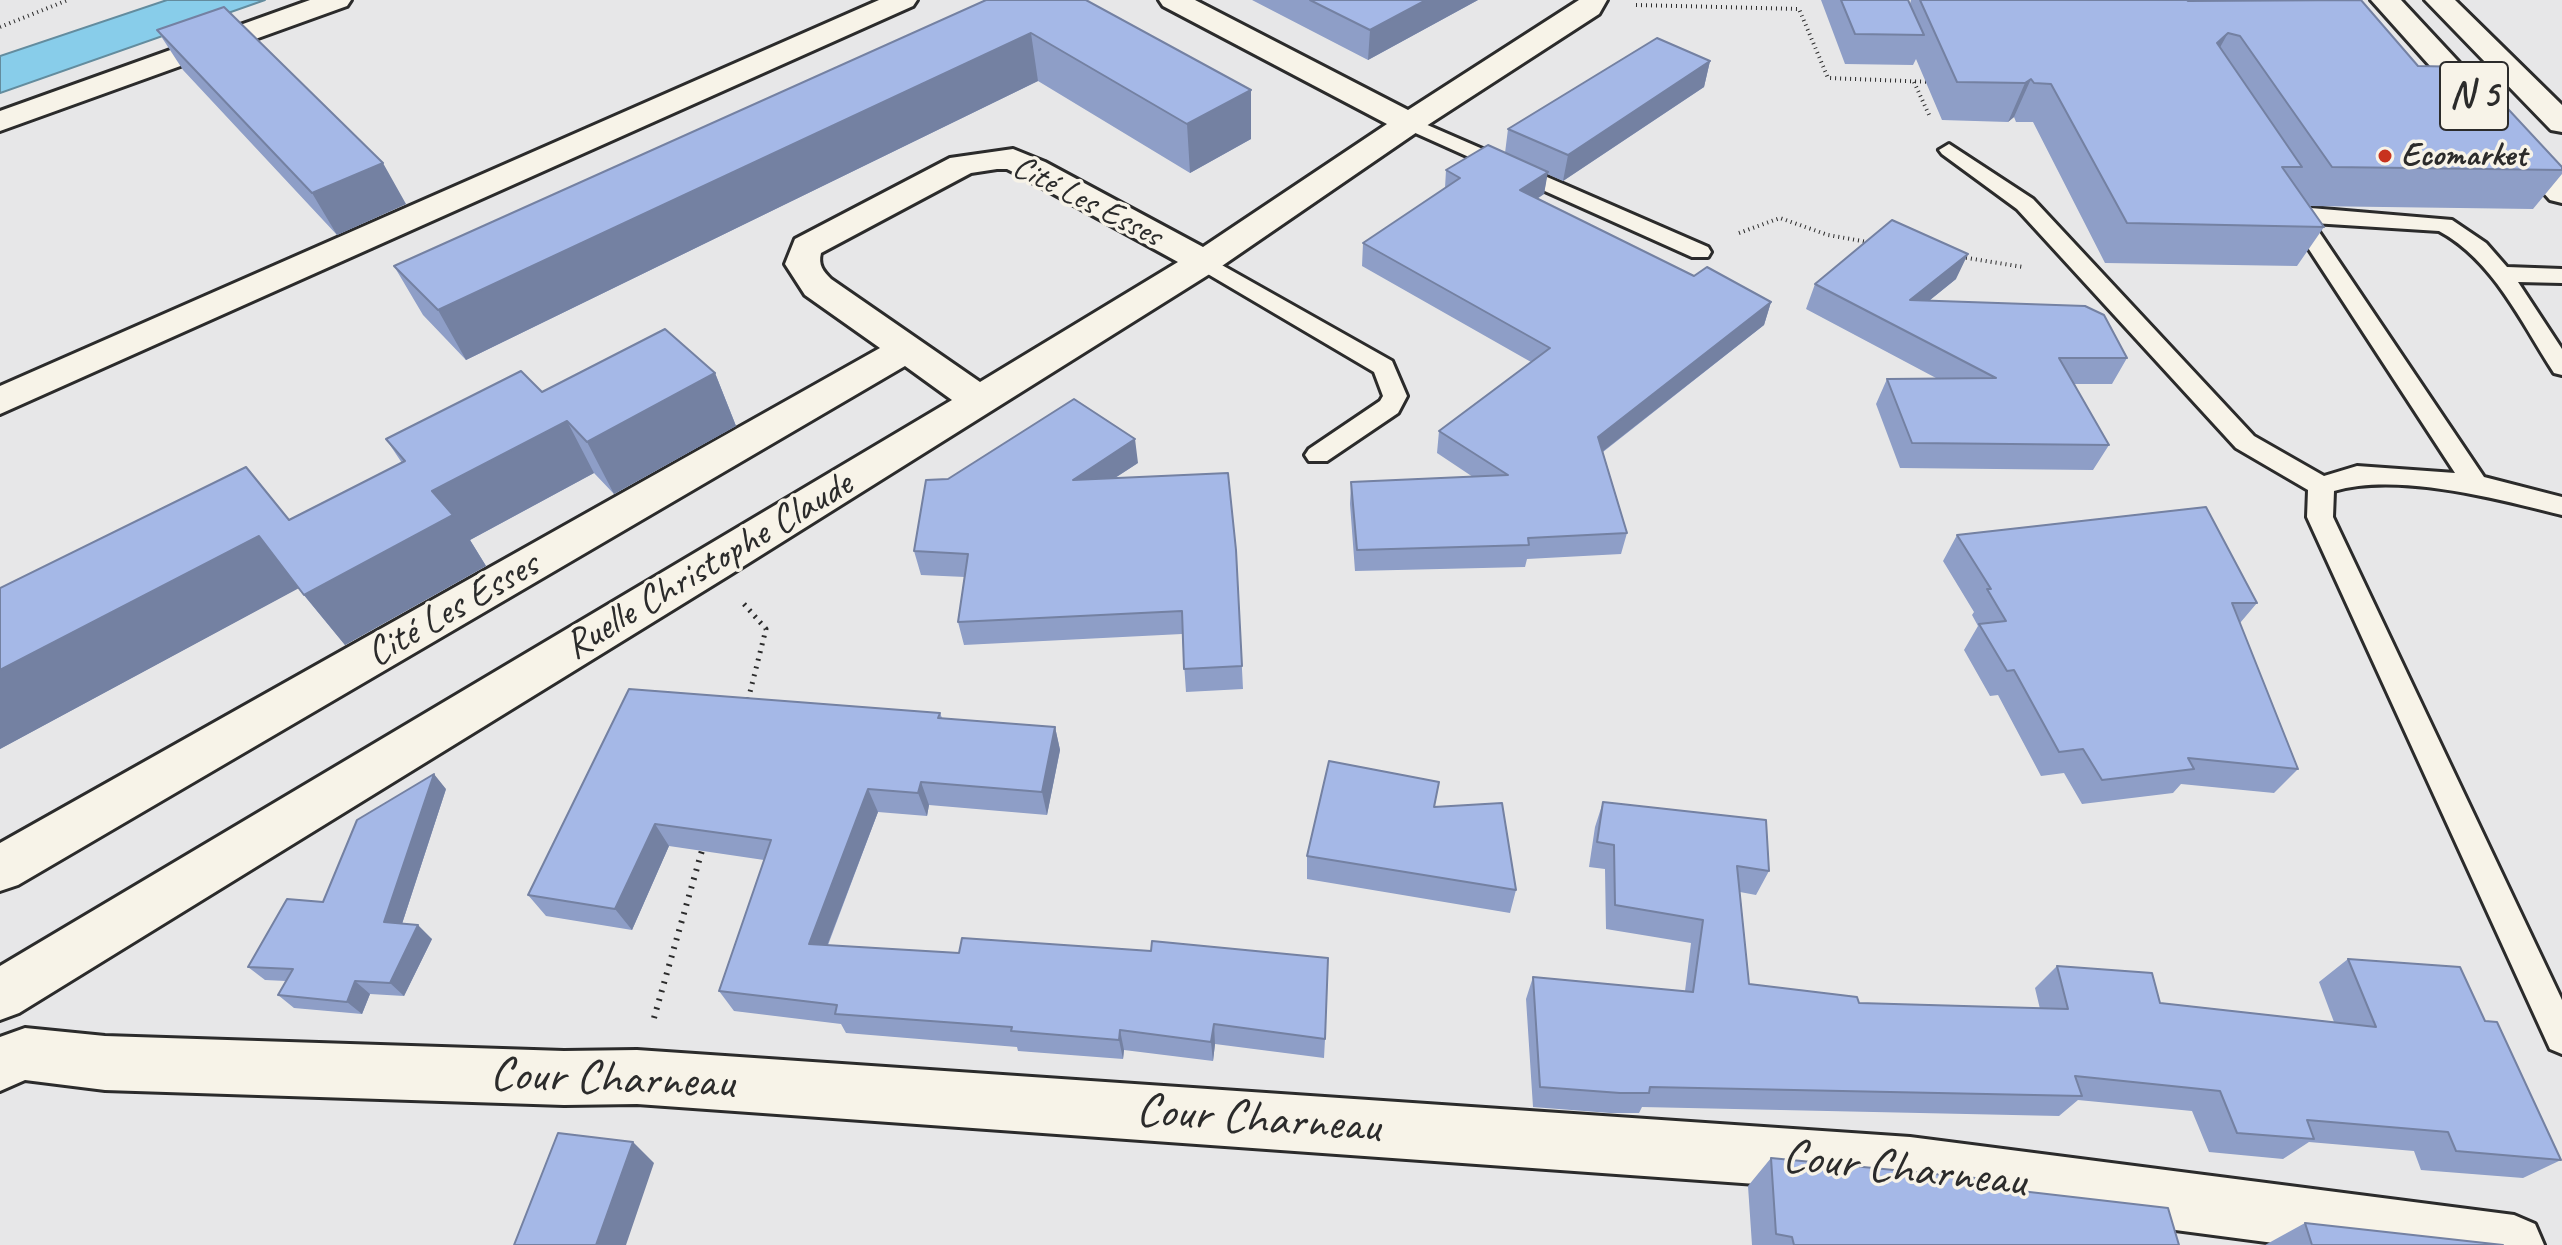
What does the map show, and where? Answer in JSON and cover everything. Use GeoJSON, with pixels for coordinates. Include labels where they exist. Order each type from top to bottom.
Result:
{"type":"FeatureCollection","features":[{"type":"Feature","properties":{"kind":"street"},"geometry":{"type":"LineString","coordinates":[[0,122],[337,0]]}},
{"type":"Feature","properties":{"kind":"street"},"geometry":{"type":"LineString","coordinates":[[0,401],[903,0]]}},
{"type":"Feature","properties":{"kind":"street"},"geometry":{"type":"LineString","coordinates":[[1173,0],[1409,123]]}},
{"type":"Feature","properties":{"kind":"street","name":"N 5"},"geometry":{"type":"LineString","coordinates":[[2385,0],[2562,193]]}},
{"type":"Feature","properties":{"kind":"street","name":"N 5"},"geometry":{"type":"LineString","coordinates":[[2439,0],[2562,123]]}},
{"type":"Feature","properties":{"kind":"street","name":"Ruelle Christophe Claude"},"geometry":{"type":"LineString","coordinates":[[0,995],[713,565],[1204,262],[1592,2]]}},
{"type":"Feature","properties":{"kind":"street","name":"Cité Les Esses"},"geometry":{"type":"LineString","coordinates":[[979,400],[818,287],[802,269],[801,257],[807,247],[962,165],[984,159],[1013,159],[1204,262]]}},
{"type":"Feature","properties":{"kind":"street","name":"Cité Les Esses"},"geometry":{"type":"LineString","coordinates":[[0,869],[905,350]]}},
{"type":"Feature","properties":{"kind":"street","name":"Cour Charneau"},"geometry":{"type":"LineString","coordinates":[[0,1064],[25,1054],[121,1063],[564,1078],[637,1077],[1910,1166],[2514,1245]]}},
{"type":"Feature","properties":{"kind":"lane"},"geometry":{"type":"LineString","coordinates":[[1409,123],[1700,252]]}},
{"type":"Feature","properties":{"kind":"lane"},"geometry":{"type":"LineString","coordinates":[[1949,150],[2025,204],[2245,442],[2321,486],[2357,475],[2475,484],[2562,506]]}},
{"type":"Feature","properties":{"kind":"lane"},"geometry":{"type":"LineString","coordinates":[[2282,191],[2475,484]]}},
{"type":"Feature","properties":{"kind":"lane"},"geometry":{"type":"LineString","coordinates":[[2298,215],[2444,225],[2470,238],[2562,367]]}},
{"type":"Feature","properties":{"kind":"lane"},"geometry":{"type":"LineString","coordinates":[[1204,262],[1384,367],[1395,396],[1389,407],[1318,455]]}},
{"type":"Feature","properties":{"kind":"lane"},"geometry":{"type":"LineString","coordinates":[[2498,274],[2562,276]]}},
{"type":"Feature","properties":{"kind":"lane"},"geometry":{"type":"LineString","coordinates":[[2321,486],[2320,517],[2562,1037]]}},
{"type":"Feature","properties":{"kind":"path"},"geometry":{"type":"LineString","coordinates":[[0,27],[68,0]]}},
{"type":"Feature","properties":{"kind":"path"},"geometry":{"type":"LineString","coordinates":[[1592,2],[1799,9],[1828,78],[1939,83]]}},
{"type":"Feature","properties":{"kind":"path"},"geometry":{"type":"LineString","coordinates":[[1700,252],[1768,219],[1784,217],[1839,238],[1886,245]]}},
{"type":"Feature","properties":{"kind":"path"},"geometry":{"type":"LineString","coordinates":[[1960,257],[2095,279]]}},
{"type":"Feature","properties":{"kind":"path"},"geometry":{"type":"LineString","coordinates":[[713,565],[766,629],[744,719]]}},
{"type":"Feature","properties":{"kind":"path"},"geometry":{"type":"LineString","coordinates":[[637,1077],[704,841]]}},
{"type":"Feature","properties":{"kind":"water"},"geometry":{"type":"Polygon","coordinates":[[[167,0],[265,0],[0,93],[0,56],[167,0]]]}},
{"type":"Feature","properties":{"kind":"building"},"geometry":{"type":"Polygon","coordinates":[[[986,0],[1086,0],[1251,90],[1187,124],[1031,33],[438,310],[394,266],[986,0]]]}},
{"type":"Feature","properties":{"kind":"building"},"geometry":{"type":"Polygon","coordinates":[[[1310,0],[1426,0],[1370,30],[1310,0]]]}},
{"type":"Feature","properties":{"kind":"building"},"geometry":{"type":"Polygon","coordinates":[[[1841,0],[1908,0],[1924,35],[1855,34],[1841,0]]]}},
{"type":"Feature","properties":{"kind":"building"},"geometry":{"type":"Polygon","coordinates":[[[1920,0],[2361,0],[2418,66],[2469,67],[2562,170],[2332,167],[2240,36],[2228,33],[2217,43],[2302,167],[2282,167],[2324,227],[2127,223],[2051,84],[2034,83],[2031,79],[2025,83],[1957,82],[1920,0]]]}},
{"type":"Feature","properties":{"kind":"building"},"geometry":{"type":"Polygon","coordinates":[[[224,7],[383,163],[312,193],[157,30],[224,7]]]}},
{"type":"Feature","properties":{"kind":"building"},"geometry":{"type":"Polygon","coordinates":[[[1657,38],[1710,61],[1568,155],[1508,129],[1657,38]]]}},
{"type":"Feature","properties":{"kind":"building"},"geometry":{"type":"Polygon","coordinates":[[[1488,145],[1548,172],[1520,190],[1694,276],[1707,267],[1771,302],[1598,437],[1627,533],[1528,538],[1529,545],[1357,550],[1351,482],[1508,475],[1439,431],[1550,348],[1363,243],[1460,178],[1446,170],[1488,145]]]}},
{"type":"Feature","properties":{"kind":"building"},"geometry":{"type":"Polygon","coordinates":[[[1892,220],[1968,254],[1910,300],[2085,306],[2104,315],[2127,358],[2059,358],[2109,445],[1912,443],[1887,379],[1996,378],[1815,284],[1892,220]]]}},
{"type":"Feature","properties":{"kind":"building"},"geometry":{"type":"Polygon","coordinates":[[[665,329],[715,373],[587,442],[567,421],[432,491],[453,515],[304,595],[259,536],[0,670],[0,588],[246,467],[289,520],[405,461],[386,439],[521,371],[542,392],[665,329]]]}},
{"type":"Feature","properties":{"kind":"building"},"geometry":{"type":"Polygon","coordinates":[[[1074,399],[1135,439],[1073,480],[1228,473],[1236,550],[1242,666],[1184,669],[1182,611],[958,622],[968,554],[914,551],[926,480],[948,479],[1074,399]]]}},
{"type":"Feature","properties":{"kind":"building"},"geometry":{"type":"Polygon","coordinates":[[[2206,507],[2257,603],[2232,603],[2298,769],[2188,758],[2194,769],[2102,780],[2083,749],[2059,752],[2014,670],[2007,671],[1979,624],[2006,621],[1987,589],[1991,589],[1957,535],[2206,507]]]}},
{"type":"Feature","properties":{"kind":"building"},"geometry":{"type":"Polygon","coordinates":[[[629,689],[940,713],[938,718],[1055,727],[1042,792],[921,782],[918,793],[868,789],[809,944],[959,953],[962,938],[1151,951],[1152,941],[1328,958],[1325,1039],[1214,1024],[1211,1042],[1120,1030],[1119,1040],[1011,1031],[1012,1027],[835,1014],[837,1005],[719,991],[771,840],[655,824],[615,909],[528,895],[629,689]]]}},
{"type":"Feature","properties":{"kind":"building"},"geometry":{"type":"Polygon","coordinates":[[[1329,761],[1439,782],[1434,807],[1502,803],[1516,890],[1307,856],[1329,761]]]}},
{"type":"Feature","properties":{"kind":"building"},"geometry":{"type":"Polygon","coordinates":[[[434,774],[384,922],[418,925],[390,983],[355,981],[347,1002],[278,995],[293,969],[248,967],[287,899],[323,902],[357,820],[434,774]]]}},
{"type":"Feature","properties":{"kind":"building"},"geometry":{"type":"Polygon","coordinates":[[[1603,802],[1766,820],[1769,871],[1737,866],[1749,984],[1857,997],[1859,1003],[2068,1009],[2057,966],[2152,973],[2160,1003],[2376,1027],[2348,959],[2460,967],[2485,1021],[2497,1022],[2561,1160],[2456,1151],[2448,1132],[2307,1120],[2314,1139],[2237,1133],[2220,1091],[2075,1076],[2082,1096],[1650,1087],[1649,1093],[1620,1093],[1540,1087],[1533,977],[1693,992],[1703,920],[1615,905],[1614,845],[1597,842],[1603,802]]]}},
{"type":"Feature","properties":{"kind":"building"},"geometry":{"type":"Polygon","coordinates":[[[558,1133],[633,1142],[596,1245],[514,1245],[558,1133]]]}},
{"type":"Feature","properties":{"kind":"building"},"geometry":{"type":"Polygon","coordinates":[[[1771,1158],[1996,1180],[1995,1188],[2168,1208],[2179,1245],[1794,1245],[1792,1237],[1776,1234],[1771,1158]]]}},
{"type":"Feature","properties":{"kind":"building"},"geometry":{"type":"Polygon","coordinates":[[[2305,1223],[2503,1245],[2312,1245],[2305,1223]]]}},
{"type":"Feature","properties":{"kind":"place","name":"Ecomarket"},"geometry":{"type":"Point","coordinates":[2385,156]}}]}
